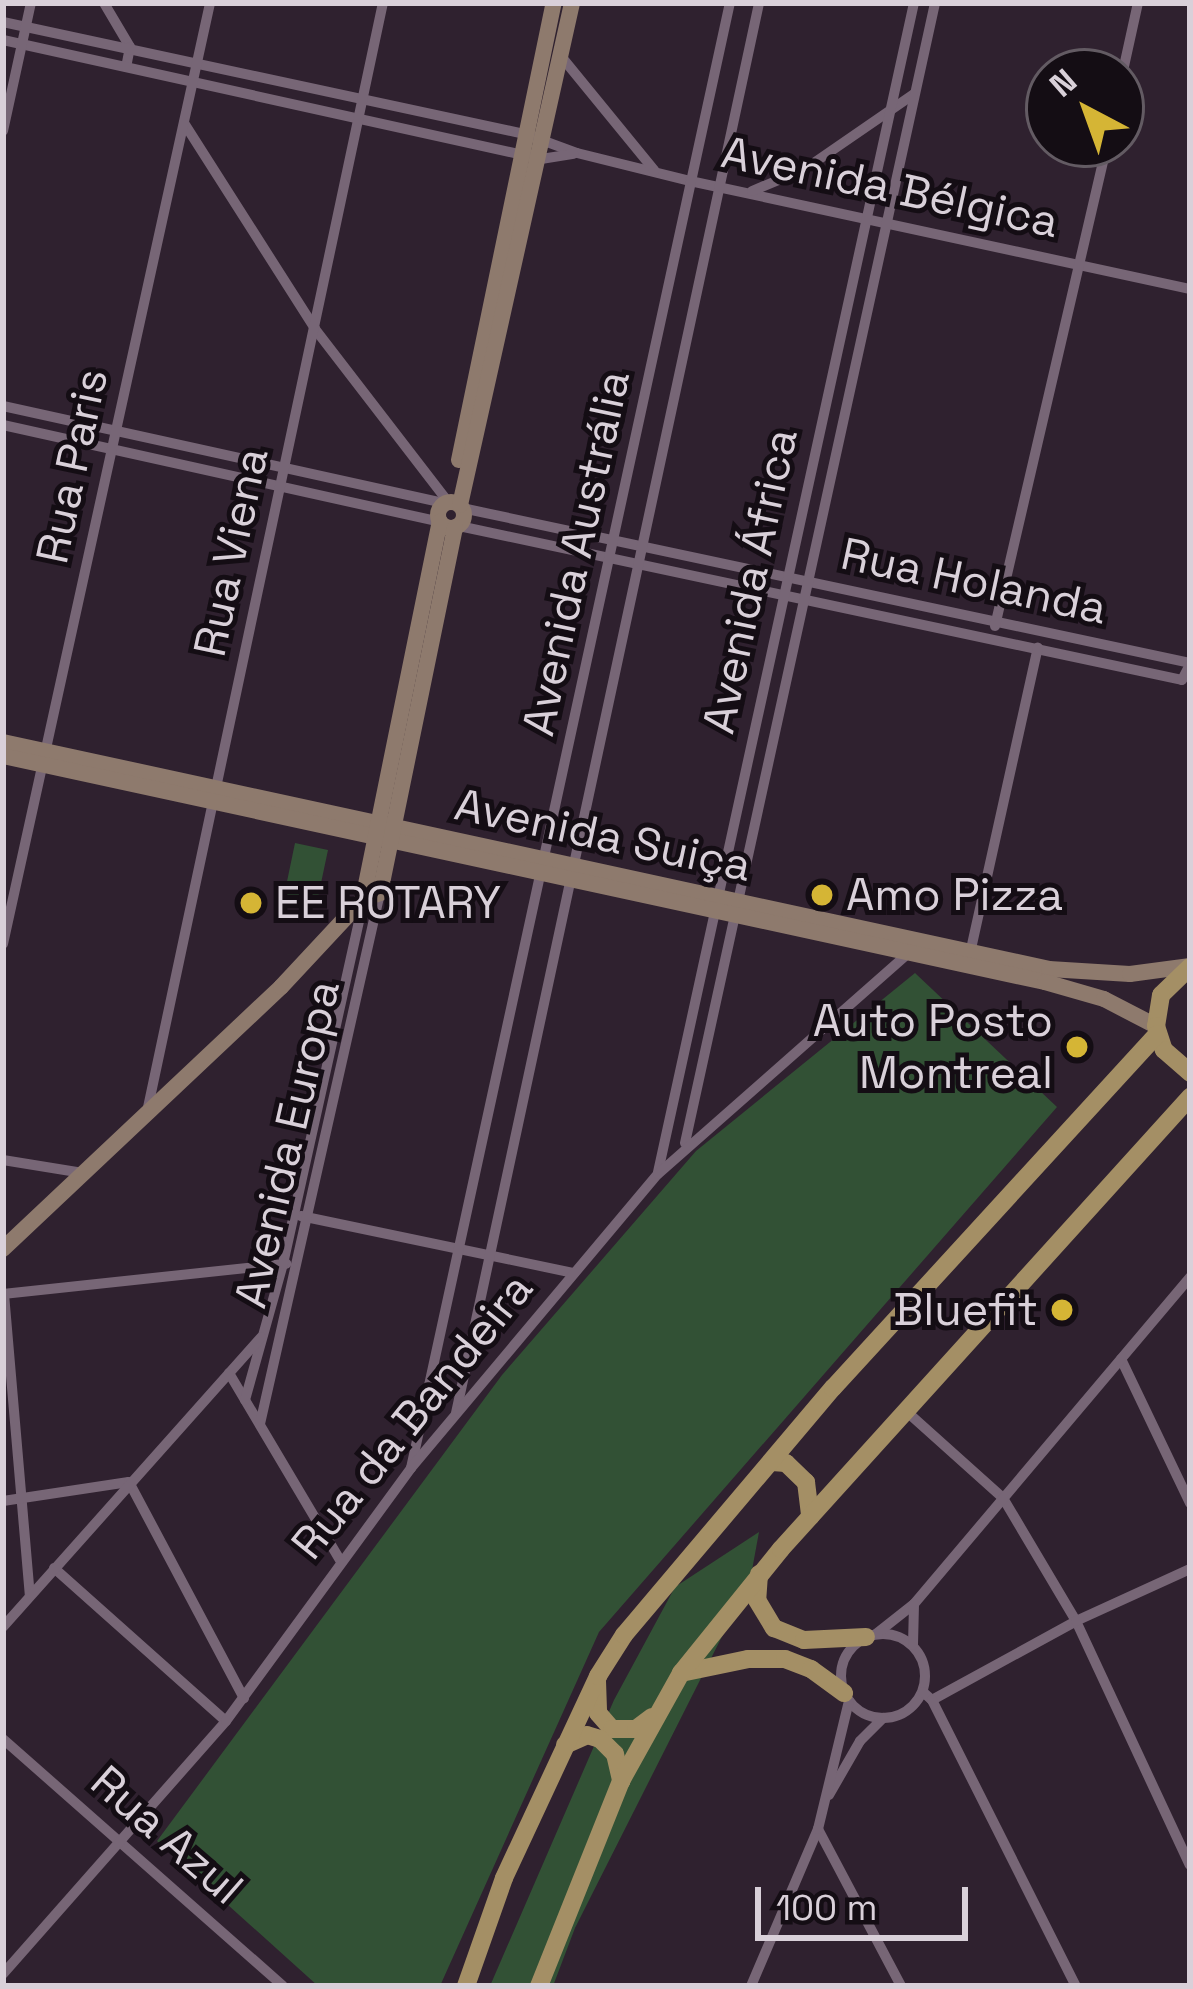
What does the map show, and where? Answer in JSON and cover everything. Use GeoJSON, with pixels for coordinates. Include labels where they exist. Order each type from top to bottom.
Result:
{"type":"FeatureCollection","features":[{"type":"Feature","properties":{"kind":"main road","name":"Avenida Europa"},"geometry":{"type":"LineString","coordinates":[[372,896],[554,3]]}},
{"type":"Feature","properties":{"kind":"main road","name":"Avenida Europa"},"geometry":{"type":"LineString","coordinates":[[451,513],[541,159],[572,3]]}},
{"type":"Feature","properties":{"kind":"main road","name":"Avenida Suiça"},"geometry":{"type":"LineString","coordinates":[[3,742],[45,758],[914,950],[1084,974],[1190,966]]}},
{"type":"Feature","properties":{"kind":"main road","name":"Avenida Suiça"},"geometry":{"type":"LineString","coordinates":[[3,756],[45,758]]}},
{"type":"Feature","properties":{"kind":"main road"},"geometry":{"type":"LineString","coordinates":[[3,1249],[372,896]]}},
{"type":"Feature","properties":{"kind":"main road","name":"Avenida Suiça"},"geometry":{"type":"LineString","coordinates":[[968,960],[1105,999],[1157,1030]]}},
{"type":"Feature","properties":{"kind":"main road"},"geometry":{"type":"LineString","coordinates":[[1190,966],[1161,995],[1157,1030],[1175,1064],[1190,1072]]}},
{"type":"Feature","properties":{"kind":"main road"},"geometry":{"type":"LineString","coordinates":[[466,1986],[504,1878],[598,1676],[664,1582],[1157,1030]]}},
{"type":"Feature","properties":{"kind":"main road"},"geometry":{"type":"LineString","coordinates":[[539,1986],[621,1781],[653,1715],[681,1673],[759,1574],[1190,1097]]}},
{"type":"Feature","properties":{"kind":"main road"},"geometry":{"type":"LineString","coordinates":[[772,1462],[786,1463],[806,1482],[810,1517]]}},
{"type":"Feature","properties":{"kind":"main road"},"geometry":{"type":"LineString","coordinates":[[759,1574],[757,1600],[774,1628],[804,1640],[871,1635]]}},
{"type":"Feature","properties":{"kind":"main road"},"geometry":{"type":"LineString","coordinates":[[681,1673],[748,1659],[785,1659],[811,1669],[847,1696]]}},
{"type":"Feature","properties":{"kind":"main road"},"geometry":{"type":"LineString","coordinates":[[598,1676],[598,1713],[612,1729],[636,1729],[653,1715]]}},
{"type":"Feature","properties":{"kind":"main road"},"geometry":{"type":"LineString","coordinates":[[565,1745],[587,1735],[600,1739],[615,1754],[621,1781]]}},
{"type":"Feature","properties":{"kind":"street"},"geometry":{"type":"LineString","coordinates":[[3,131],[31,3]]}},
{"type":"Feature","properties":{"kind":"street"},"geometry":{"type":"LineString","coordinates":[[104,3],[130,46],[126,67]]}},
{"type":"Feature","properties":{"kind":"street","name":"Rua Paris"},"geometry":{"type":"LineString","coordinates":[[3,944],[210,3]]}},
{"type":"Feature","properties":{"kind":"street","name":"Rua Viena"},"geometry":{"type":"LineString","coordinates":[[146,1115],[383,3]]}},
{"type":"Feature","properties":{"kind":"street","name":"Avenida Austrália"},"geometry":{"type":"LineString","coordinates":[[411,1468],[596,638],[730,3]]}},
{"type":"Feature","properties":{"kind":"street","name":"Avenida Austrália"},"geometry":{"type":"LineString","coordinates":[[456,1413],[759,3]]}},
{"type":"Feature","properties":{"kind":"street","name":"Avenida África"},"geometry":{"type":"LineString","coordinates":[[684,1146],[726,907],[739,802],[914,3]]}},
{"type":"Feature","properties":{"kind":"street","name":"Avenida África"},"geometry":{"type":"LineString","coordinates":[[658,1174],[726,907],[759,804],[934,3]]}},
{"type":"Feature","properties":{"kind":"street"},"geometry":{"type":"LineString","coordinates":[[1128,48],[1138,3]]}},
{"type":"Feature","properties":{"kind":"street","name":"Avenida Bélgica"},"geometry":{"type":"LineString","coordinates":[[3,22],[544,138],[577,153],[690,182],[1190,289]]}},
{"type":"Feature","properties":{"kind":"street"},"geometry":{"type":"LineString","coordinates":[[548,32],[560,56],[618,133],[656,172]]}},
{"type":"Feature","properties":{"kind":"street","name":"Avenida Bélgica"},"geometry":{"type":"LineString","coordinates":[[3,40],[541,159],[577,153]]}},
{"type":"Feature","properties":{"kind":"street"},"geometry":{"type":"LineString","coordinates":[[749,193],[805,169],[914,94]]}},
{"type":"Feature","properties":{"kind":"street"},"geometry":{"type":"LineString","coordinates":[[184,123],[315,328],[451,513]]}},
{"type":"Feature","properties":{"kind":"street"},"geometry":{"type":"LineString","coordinates":[[992,641],[1102,168]]}},
{"type":"Feature","properties":{"kind":"street","name":"Rua Holanda"},"geometry":{"type":"LineString","coordinates":[[3,406],[287,470],[451,513],[613,557],[992,641],[1182,680],[1190,664],[642,547],[451,513],[283,486],[3,424]]}},
{"type":"Feature","properties":{"kind":"street"},"geometry":{"type":"LineString","coordinates":[[968,960],[1041,632]]}},
{"type":"Feature","properties":{"kind":"street"},"geometry":{"type":"LineString","coordinates":[[596,638],[622,641]]}},
{"type":"Feature","properties":{"kind":"street"},"geometry":{"type":"LineString","coordinates":[[739,802],[759,804]]}},
{"type":"Feature","properties":{"kind":"street","name":"Avenida Europa"},"geometry":{"type":"LineString","coordinates":[[260,1424],[372,896]]}},
{"type":"Feature","properties":{"kind":"street","name":"Rua da Bandeira"},"geometry":{"type":"LineString","coordinates":[[3,1974],[226,1721],[411,1468],[658,1174],[684,1146],[914,950]]}},
{"type":"Feature","properties":{"kind":"street"},"geometry":{"type":"LineString","coordinates":[[3,1160],[85,1174]]}},
{"type":"Feature","properties":{"kind":"street"},"geometry":{"type":"LineString","coordinates":[[301,1216],[458,1253],[574,1273]]}},
{"type":"Feature","properties":{"kind":"street","name":"Avenida Europa"},"geometry":{"type":"LineString","coordinates":[[245,1400],[301,1216]]}},
{"type":"Feature","properties":{"kind":"street"},"geometry":{"type":"LineString","coordinates":[[30,1595],[3,1294],[297,1265]]}},
{"type":"Feature","properties":{"kind":"street"},"geometry":{"type":"LineString","coordinates":[[751,1986],[818,1829],[847,1696],[847,1655],[914,1604],[1190,1277]]}},
{"type":"Feature","properties":{"kind":"street"},"geometry":{"type":"LineString","coordinates":[[3,1628],[287,1308]]}},
{"type":"Feature","properties":{"kind":"street"},"geometry":{"type":"LineString","coordinates":[[1121,1359],[1190,1503]]}},
{"type":"Feature","properties":{"kind":"street"},"geometry":{"type":"LineString","coordinates":[[229,1373],[340,1560]]}},
{"type":"Feature","properties":{"kind":"street"},"geometry":{"type":"LineString","coordinates":[[906,1410],[1003,1498],[1076,1621],[1190,1865]]}},
{"type":"Feature","properties":{"kind":"street"},"geometry":{"type":"LineString","coordinates":[[3,1501],[129,1482]]}},
{"type":"Feature","properties":{"kind":"street"},"geometry":{"type":"LineString","coordinates":[[129,1482],[244,1698]]}},
{"type":"Feature","properties":{"kind":"street"},"geometry":{"type":"LineString","coordinates":[[54,1568],[226,1721]]}},
{"type":"Feature","properties":{"kind":"street"},"geometry":{"type":"LineString","coordinates":[[823,1809],[846,1761],[883,1718],[907,1711],[927,1696],[1076,1621],[1190,1569]]}},
{"type":"Feature","properties":{"kind":"street"},"geometry":{"type":"LineString","coordinates":[[914,1604],[913,1645],[925,1667],[927,1696],[1076,1986]]}},
{"type":"Feature","properties":{"kind":"street"},"geometry":{"type":"LineString","coordinates":[[871,1635],[913,1645]]}},
{"type":"Feature","properties":{"kind":"street"},"geometry":{"type":"LineString","coordinates":[[847,1696],[860,1711],[883,1718]]}},
{"type":"Feature","properties":{"kind":"street","name":"Rua Azul"},"geometry":{"type":"LineString","coordinates":[[3,1738],[283,1986]]}},
{"type":"Feature","properties":{"kind":"street"},"geometry":{"type":"LineString","coordinates":[[818,1829],[901,1986]]}},
{"type":"Feature","properties":{"kind":"street"},"geometry":{"type":"LineString","coordinates":[[3,1949],[15,1960]]}},
{"type":"Feature","properties":{"kind":"green space","name":"EE ROTARY"},"geometry":{"type":"Polygon","coordinates":[[[295,843],[328,850],[317,902],[284,896],[295,843]]]}},
{"type":"Feature","properties":{"kind":"green space"},"geometry":{"type":"Polygon","coordinates":[[[915,973],[1057,1107],[599,1632],[440,1986],[318,1986],[157,1841],[502,1375],[696,1151],[915,973]]]}},
{"type":"Feature","properties":{"kind":"green space"},"geometry":{"type":"Polygon","coordinates":[[[759,1532],[750,1581],[575,1928],[553,1986],[490,1986],[614,1700],[675,1587],[759,1532]]]}},
{"type":"Feature","properties":{"kind":"place","name":"Amo Pizza"},"geometry":{"type":"Point","coordinates":[822,895]}},
{"type":"Feature","properties":{"kind":"place","name":"EE ROTARY"},"geometry":{"type":"Point","coordinates":[251,903]}},
{"type":"Feature","properties":{"kind":"place","name":"Auto Posto Montreal"},"geometry":{"type":"Point","coordinates":[1077,1047]}},
{"type":"Feature","properties":{"kind":"place","name":"Bluefit"},"geometry":{"type":"Point","coordinates":[1062,1310]}}]}
